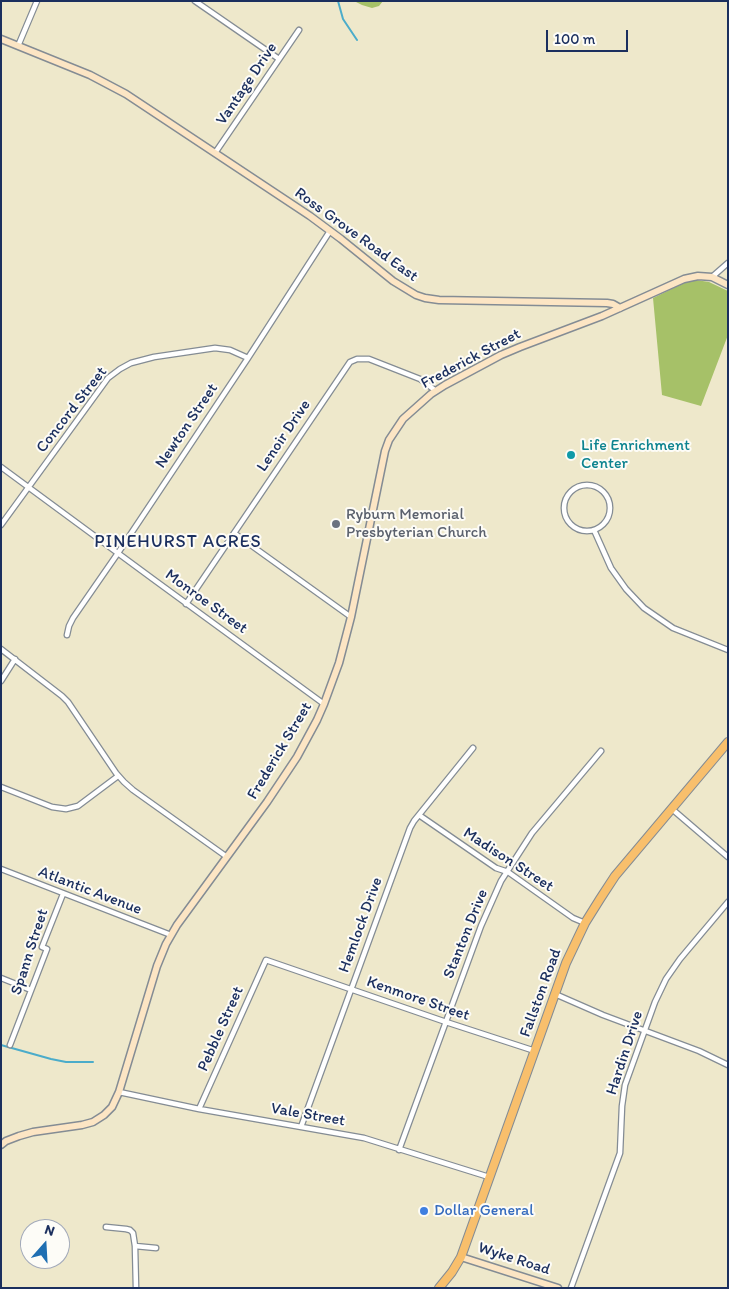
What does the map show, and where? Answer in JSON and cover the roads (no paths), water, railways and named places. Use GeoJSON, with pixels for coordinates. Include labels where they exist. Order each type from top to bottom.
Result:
{"type":"FeatureCollection","features":[{"type":"Feature","properties":{"kind":"main road","name":"Fallston Road"},"geometry":{"type":"LineString","coordinates":[[440,1288],[460,1257],[555,994],[569,957],[585,923],[610,883],[728,742]]}},
{"type":"Feature","properties":{"kind":"street"},"geometry":{"type":"LineString","coordinates":[[18,46],[38,1]]}},
{"type":"Feature","properties":{"kind":"street"},"geometry":{"type":"LineString","coordinates":[[195,1],[279,59]]}},
{"type":"Feature","properties":{"kind":"street","name":"Vantage Drive"},"geometry":{"type":"LineString","coordinates":[[215,153],[299,30]]}},
{"type":"Feature","properties":{"kind":"street","name":"Ross Grove Road East"},"geometry":{"type":"LineString","coordinates":[[1,38],[90,75],[126,94],[310,216],[393,281],[416,295],[439,300],[601,302],[613,304],[620,308]]}},
{"type":"Feature","properties":{"kind":"street","name":"Newton Street"},"geometry":{"type":"LineString","coordinates":[[68,635],[69,626],[73,618],[248,358],[330,231]]}},
{"type":"Feature","properties":{"kind":"street"},"geometry":{"type":"LineString","coordinates":[[712,277],[728,263]]}},
{"type":"Feature","properties":{"kind":"street"},"geometry":{"type":"LineString","coordinates":[[620,308],[684,279],[698,276],[712,277],[728,285]]}},
{"type":"Feature","properties":{"kind":"street","name":"Frederick Street"},"geometry":{"type":"LineString","coordinates":[[3,1142],[32,1132],[93,1122],[109,1110],[119,1092],[157,966],[166,944],[177,925],[267,802],[297,757],[324,704],[339,663],[351,617],[385,451],[389,440],[403,419],[436,391],[501,355],[620,308]]}},
{"type":"Feature","properties":{"kind":"street","name":"Concord Street"},"geometry":{"type":"LineString","coordinates":[[1,525],[30,488],[108,378],[126,365],[154,357],[215,348],[230,350],[248,358]]}},
{"type":"Feature","properties":{"kind":"street","name":"Lenoir Drive"},"geometry":{"type":"LineString","coordinates":[[186,604],[350,362],[357,359],[369,359],[420,379],[436,391]]}},
{"type":"Feature","properties":{"kind":"street","name":"Monroe Street"},"geometry":{"type":"LineString","coordinates":[[1,467],[324,704]]}},
{"type":"Feature","properties":{"kind":"street"},"geometry":{"type":"LineString","coordinates":[[584,484],[599,487],[609,499],[610,507],[606,521],[594,530],[578,530],[566,520],[563,504],[570,491],[576,486],[584,484]]}},
{"type":"Feature","properties":{"kind":"street"},"geometry":{"type":"LineString","coordinates":[[594,530],[611,568],[626,590],[644,608],[674,628],[728,650]]}},
{"type":"Feature","properties":{"kind":"street"},"geometry":{"type":"LineString","coordinates":[[234,533],[351,617]]}},
{"type":"Feature","properties":{"kind":"street"},"geometry":{"type":"LineString","coordinates":[[1,649],[68,702],[118,776],[133,790],[227,857]]}},
{"type":"Feature","properties":{"kind":"street"},"geometry":{"type":"LineString","coordinates":[[1,681],[15,659]]}},
{"type":"Feature","properties":{"kind":"street","name":"Hemlock Drive"},"geometry":{"type":"LineString","coordinates":[[301,1127],[410,828],[473,748]]}},
{"type":"Feature","properties":{"kind":"street","name":"Stanton Drive"},"geometry":{"type":"LineString","coordinates":[[398,1150],[481,926],[501,881],[532,833],[601,752]]}},
{"type":"Feature","properties":{"kind":"street"},"geometry":{"type":"LineString","coordinates":[[1,787],[52,807],[66,809],[78,806],[118,776]]}},
{"type":"Feature","properties":{"kind":"street"},"geometry":{"type":"LineString","coordinates":[[672,809],[728,857]]}},
{"type":"Feature","properties":{"kind":"street","name":"Madison Street"},"geometry":{"type":"LineString","coordinates":[[419,815],[496,868],[508,872],[573,918],[585,923]]}},
{"type":"Feature","properties":{"kind":"street","name":"Atlantic Avenue"},"geometry":{"type":"LineString","coordinates":[[1,869],[171,935]]}},
{"type":"Feature","properties":{"kind":"street","name":"Spann Street"},"geometry":{"type":"LineString","coordinates":[[10,1045],[47,949],[42,947],[63,894]]}},
{"type":"Feature","properties":{"kind":"street","name":"Hardin Drive"},"geometry":{"type":"LineString","coordinates":[[571,1288],[620,1153],[625,1085],[655,1002],[666,979],[680,959],[728,902]]}},
{"type":"Feature","properties":{"kind":"street","name":"Kenmore Street"},"geometry":{"type":"LineString","coordinates":[[266,960],[534,1051]]}},
{"type":"Feature","properties":{"kind":"street","name":"Pebble Street"},"geometry":{"type":"LineString","coordinates":[[199,1109],[266,960]]}},
{"type":"Feature","properties":{"kind":"street"},"geometry":{"type":"LineString","coordinates":[[1,978],[32,990]]}},
{"type":"Feature","properties":{"kind":"street"},"geometry":{"type":"LineString","coordinates":[[555,994],[603,1016],[699,1051],[728,1065]]}},
{"type":"Feature","properties":{"kind":"street","name":"Vale Street"},"geometry":{"type":"LineString","coordinates":[[119,1092],[199,1109],[364,1138],[489,1177]]}},
{"type":"Feature","properties":{"kind":"street"},"geometry":{"type":"LineString","coordinates":[[106,1227],[130,1230],[133,1233],[136,1288]]}},
{"type":"Feature","properties":{"kind":"street"},"geometry":{"type":"LineString","coordinates":[[135,1246],[156,1248]]}},
{"type":"Feature","properties":{"kind":"street","name":"Wyke Road"},"geometry":{"type":"LineString","coordinates":[[460,1257],[558,1288]]}},
{"type":"Feature","properties":{"kind":"waterway"},"geometry":{"type":"LineString","coordinates":[[338,1],[343,19],[357,40]]}},
{"type":"Feature","properties":{"kind":"waterway"},"geometry":{"type":"LineString","coordinates":[[1,1045],[66,1062],[93,1062]]}},
{"type":"Feature","properties":{"kind":"place","name":"Life Enrichment Center"},"geometry":{"type":"Point","coordinates":[571,455]}},
{"type":"Feature","properties":{"kind":"place","name":"Ryburn Memorial Presbyterian Church"},"geometry":{"type":"Point","coordinates":[336,524]}},
{"type":"Feature","properties":{"kind":"place","name":"Dollar General"},"geometry":{"type":"Point","coordinates":[424,1211]}},
{"type":"Feature","properties":{"kind":"district","name":"PINEHURST ACRES"},"geometry":{"type":"Point","coordinates":[178,542]}}]}
